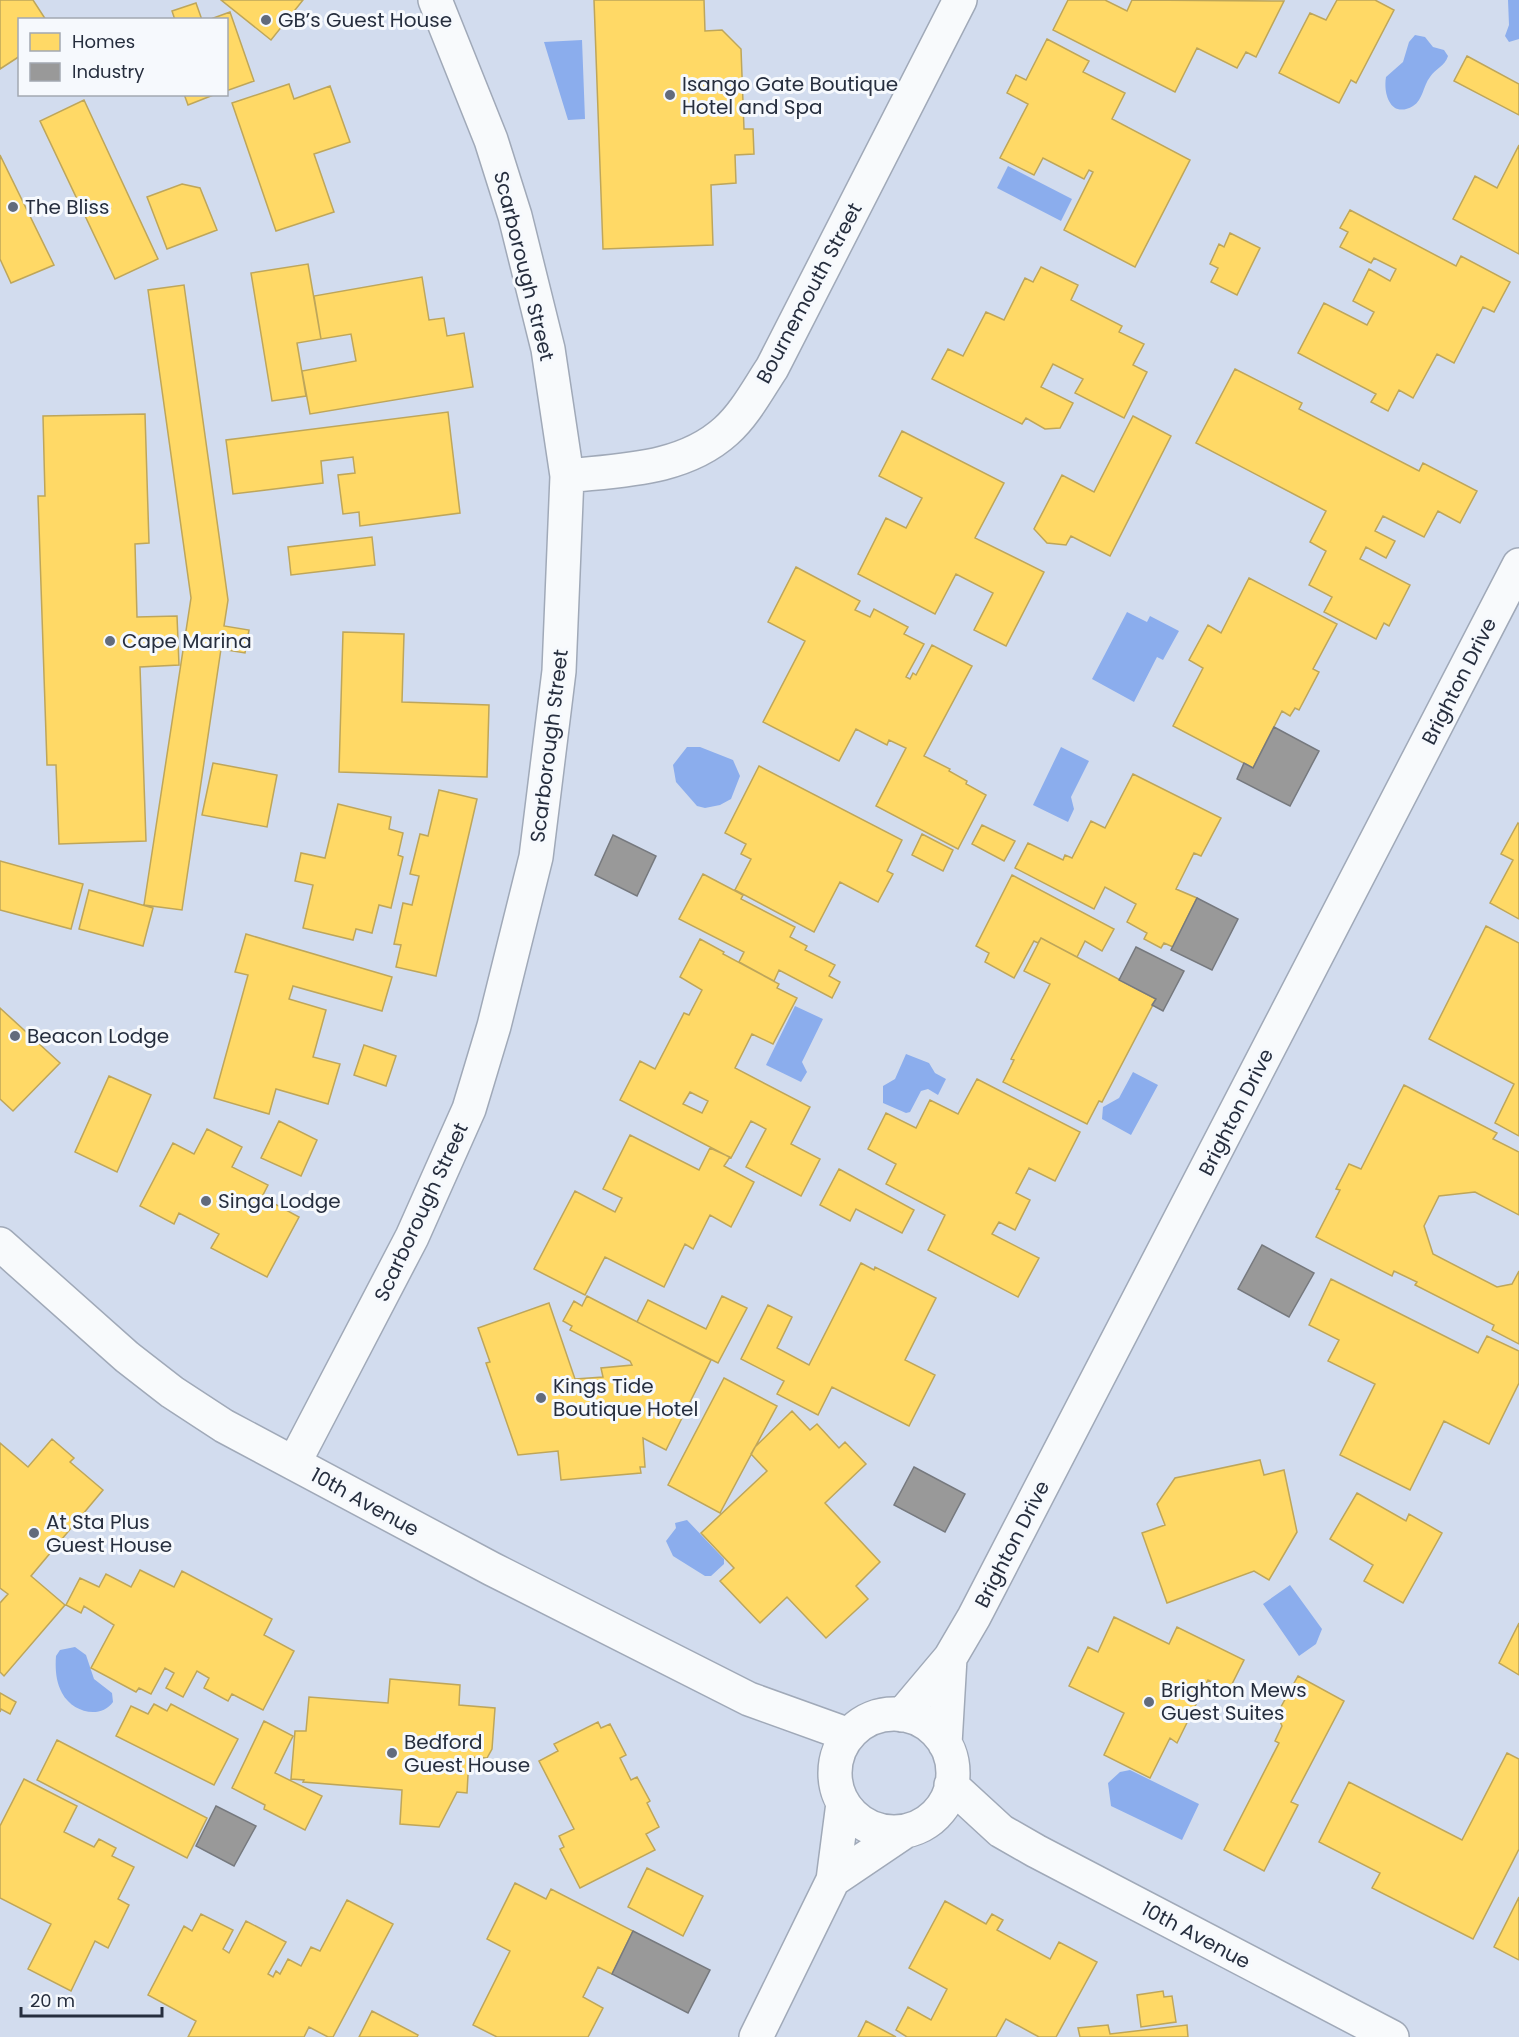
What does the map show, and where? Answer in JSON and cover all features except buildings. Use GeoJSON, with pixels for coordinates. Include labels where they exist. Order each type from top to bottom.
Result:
{"type":"FeatureCollection","features":[{"type":"Feature","properties":{"kind":"street","name":"Scarborough Street"},"geometry":{"type":"LineString","coordinates":[[294,1463],[412,1237],[469,1109],[494,1026],[536,857],[559,670],[567,476],[548,349],[515,216],[492,140],[435,0]]}},
{"type":"Feature","properties":{"kind":"street","name":"Bournemouth Street"},"geometry":{"type":"LineString","coordinates":[[567,476],[637,468],[681,458],[726,431],[744,410],[772,368],[960,0]]}},
{"type":"Feature","properties":{"kind":"street","name":"Brighton Drive"},"geometry":{"type":"LineString","coordinates":[[902,1715],[950,1658],[1519,565]]}},
{"type":"Feature","properties":{"kind":"street","name":"10th Avenue"},"geometry":{"type":"LineString","coordinates":[[0,1244],[127,1357],[172,1392],[225,1426],[482,1564],[765,1706],[849,1735]]}},
{"type":"Feature","properties":{"kind":"street","name":"Brighton Drive"},"geometry":{"type":"LineString","coordinates":[[945,1744],[950,1658]]}},
{"type":"Feature","properties":{"kind":"street","name":"10th Avenue"},"geometry":{"type":"LineString","coordinates":[[765,1706],[835,1768]]}},
{"type":"Feature","properties":{"kind":"street"},"geometry":{"type":"LineString","coordinates":[[756,2037],[833,1880],[843,1803],[836,1780],[837,1757],[849,1735],[857,1727],[878,1717],[902,1715],[922,1722],[939,1735],[952,1764],[951,1785],[943,1807],[833,1880]]}},
{"type":"Feature","properties":{"kind":"street","name":"10th Avenue"},"geometry":{"type":"LineString","coordinates":[[951,1785],[1001,1831],[1392,2037]]}},
{"type":"Feature","properties":{"kind":"street"},"geometry":{"type":"LineString","coordinates":[[843,1803],[859,1821],[869,1826],[892,1833],[915,1827]]}},
{"type":"Feature","properties":{"kind":"street","name":"10th Avenue"},"geometry":{"type":"LineString","coordinates":[[915,1827],[1001,1831]]}},
{"type":"Feature","properties":{"kind":"water"},"geometry":{"type":"Polygon","coordinates":[[[1508,0],[1519,0],[1519,39],[1509,42],[1505,36],[1509,25],[1508,0]]]}},
{"type":"Feature","properties":{"kind":"water"},"geometry":{"type":"Polygon","coordinates":[[[1415,35],[1425,37],[1433,47],[1444,50],[1448,56],[1430,77],[1416,103],[1405,109],[1399,109],[1390,103],[1387,97],[1386,77],[1403,62],[1409,42],[1415,35]]]}},
{"type":"Feature","properties":{"kind":"water"},"geometry":{"type":"Polygon","coordinates":[[[582,40],[585,119],[568,120],[544,42],[582,40]]]}},
{"type":"Feature","properties":{"kind":"water"},"geometry":{"type":"Polygon","coordinates":[[[1008,166],[1072,199],[1061,221],[997,188],[1008,166]]]}},
{"type":"Feature","properties":{"kind":"water"},"geometry":{"type":"Polygon","coordinates":[[[1127,612],[1147,622],[1150,616],[1179,631],[1163,660],[1157,657],[1134,702],[1092,679],[1127,612]]]}},
{"type":"Feature","properties":{"kind":"water"},"geometry":{"type":"Polygon","coordinates":[[[687,747],[700,747],[733,760],[740,776],[731,799],[720,805],[705,808],[697,806],[676,782],[673,765],[687,747]]]}},
{"type":"Feature","properties":{"kind":"water"},"geometry":{"type":"Polygon","coordinates":[[[1061,747],[1089,761],[1071,797],[1074,809],[1068,822],[1033,805],[1061,747]]]}},
{"type":"Feature","properties":{"kind":"water"},"geometry":{"type":"Polygon","coordinates":[[[795,1006],[823,1019],[802,1062],[807,1072],[801,1082],[766,1065],[795,1006]]]}},
{"type":"Feature","properties":{"kind":"water"},"geometry":{"type":"Polygon","coordinates":[[[906,1054],[929,1063],[935,1073],[946,1079],[938,1095],[928,1089],[921,1091],[910,1112],[906,1113],[883,1103],[883,1086],[895,1079],[906,1054]]]}},
{"type":"Feature","properties":{"kind":"water"},"geometry":{"type":"Polygon","coordinates":[[[1133,1072],[1158,1085],[1131,1135],[1102,1119],[1103,1107],[1119,1098],[1133,1072]]]}},
{"type":"Feature","properties":{"kind":"water"},"geometry":{"type":"Polygon","coordinates":[[[687,1520],[724,1559],[724,1564],[711,1576],[705,1576],[673,1556],[666,1541],[676,1528],[675,1523],[687,1520]]]}},
{"type":"Feature","properties":{"kind":"water"},"geometry":{"type":"Polygon","coordinates":[[[1290,1585],[1322,1629],[1316,1644],[1299,1656],[1263,1604],[1290,1585]]]}},
{"type":"Feature","properties":{"kind":"water"},"geometry":{"type":"Polygon","coordinates":[[[75,1647],[86,1655],[94,1679],[112,1693],[113,1702],[101,1711],[79,1709],[67,1700],[60,1689],[56,1675],[56,1656],[60,1650],[75,1647]]]}},
{"type":"Feature","properties":{"kind":"water"},"geometry":{"type":"Polygon","coordinates":[[[1130,1770],[1199,1804],[1182,1840],[1111,1806],[1108,1783],[1120,1772],[1130,1770]]]}},
{"type":"Feature","properties":{"kind":"place","name":"GB’s Guest House"},"geometry":{"type":"Point","coordinates":[266,20]}},
{"type":"Feature","properties":{"kind":"place","name":"Isango Gate Boutique Hotel and Spa"},"geometry":{"type":"Point","coordinates":[670,95]}},
{"type":"Feature","properties":{"kind":"place","name":"The Bliss"},"geometry":{"type":"Point","coordinates":[13,207]}},
{"type":"Feature","properties":{"kind":"place","name":"Cape Marina"},"geometry":{"type":"Point","coordinates":[110,641]}},
{"type":"Feature","properties":{"kind":"place","name":"Beacon Lodge"},"geometry":{"type":"Point","coordinates":[15,1036]}},
{"type":"Feature","properties":{"kind":"place","name":"Singa Lodge"},"geometry":{"type":"Point","coordinates":[206,1201]}},
{"type":"Feature","properties":{"kind":"place","name":"Kings Tide Boutique Hotel"},"geometry":{"type":"Point","coordinates":[541,1398]}},
{"type":"Feature","properties":{"kind":"place","name":"At Sta Plus Guest House"},"geometry":{"type":"Point","coordinates":[34,1533]}},
{"type":"Feature","properties":{"kind":"place","name":"Brighton Mews Guest Suites"},"geometry":{"type":"Point","coordinates":[1149,1702]}},
{"type":"Feature","properties":{"kind":"place","name":"Bedford Guest House"},"geometry":{"type":"Point","coordinates":[392,1753]}}]}
